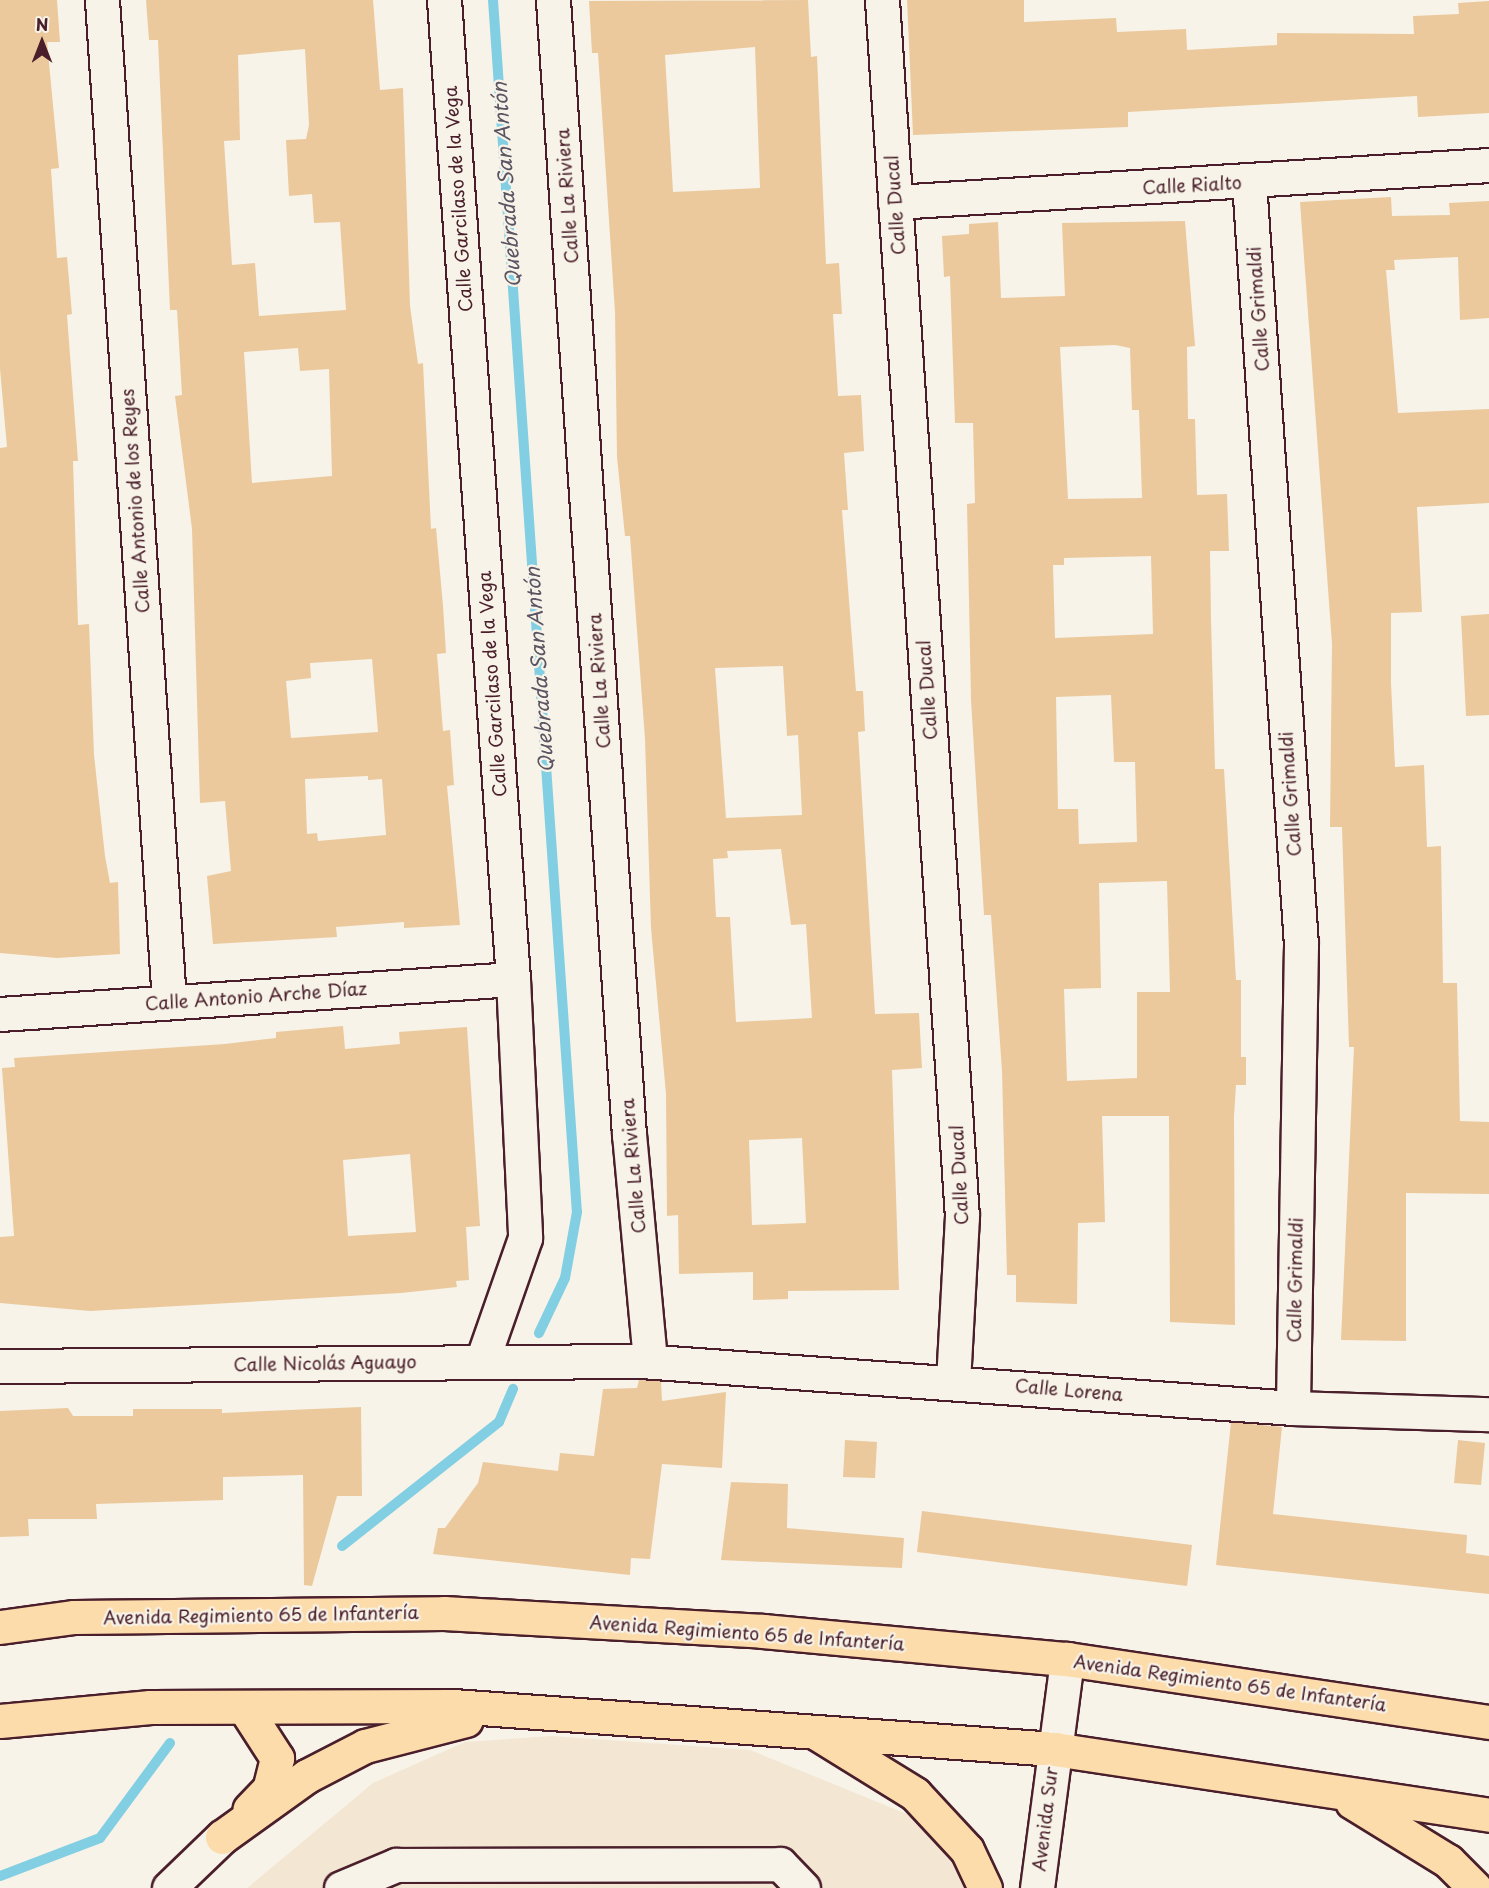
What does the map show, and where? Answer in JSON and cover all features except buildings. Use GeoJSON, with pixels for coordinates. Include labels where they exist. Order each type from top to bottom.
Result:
{"type":"FeatureCollection","features":[{"type":"Feature","properties":{"kind":"highway","name":"Avenida Regimiento 65 de Infantería"},"geometry":{"type":"LineString","coordinates":[[0,1627],[74,1617],[444,1613],[763,1631],[1067,1659],[1489,1722]]}},
{"type":"Feature","properties":{"kind":"highway"},"geometry":{"type":"LineString","coordinates":[[0,1721],[150,1707],[513,1711],[1054,1749],[1489,1815]]}},
{"type":"Feature","properties":{"kind":"highway"},"geometry":{"type":"LineString","coordinates":[[222,1837],[269,1789],[277,1758],[244,1707]]}},
{"type":"Feature","properties":{"kind":"highway"},"geometry":{"type":"LineString","coordinates":[[222,1837],[307,1776],[365,1746],[513,1711]]}},
{"type":"Feature","properties":{"kind":"highway"},"geometry":{"type":"LineString","coordinates":[[814,1732],[915,1794],[967,1850],[985,1888]]}},
{"type":"Feature","properties":{"kind":"highway"},"geometry":{"type":"LineString","coordinates":[[1335,1793],[1448,1861],[1475,1888]]}},
{"type":"Feature","properties":{"kind":"street","name":"Calle Antonio de los Reyes"},"geometry":{"type":"LineString","coordinates":[[102,0],[169,1002]]}},
{"type":"Feature","properties":{"kind":"street","name":"Calle Garcilaso de la Vega"},"geometry":{"type":"LineString","coordinates":[[444,0],[513,979],[525,1238],[482,1361]]}},
{"type":"Feature","properties":{"kind":"street","name":"Calle La Riviera"},"geometry":{"type":"LineString","coordinates":[[553,0],[628,1122],[650,1361]]}},
{"type":"Feature","properties":{"kind":"street","name":"Calle Ducal"},"geometry":{"type":"LineString","coordinates":[[882,0],[962,1216],[953,1380]]}},
{"type":"Feature","properties":{"kind":"street","name":"Calle Rialto"},"geometry":{"type":"LineString","coordinates":[[895,202],[1249,182],[1489,165]]}},
{"type":"Feature","properties":{"kind":"street","name":"Calle Grimaldi"},"geometry":{"type":"LineString","coordinates":[[1249,182],[1301,945],[1293,1408]]}},
{"type":"Feature","properties":{"kind":"street","name":"Calle Antonio Arche Díaz"},"geometry":{"type":"LineString","coordinates":[[0,1014],[513,979]]}},
{"type":"Feature","properties":{"kind":"street","name":"Calle Nicolás Aguayo"},"geometry":{"type":"LineString","coordinates":[[0,1366],[650,1361]]}},
{"type":"Feature","properties":{"kind":"street","name":"Calle Lorena"},"geometry":{"type":"LineString","coordinates":[[650,1361],[953,1380],[1293,1408],[1489,1414]]}},
{"type":"Feature","properties":{"kind":"street","name":"Avenida Sur"},"geometry":{"type":"LineString","coordinates":[[1037,1888],[1067,1659]]}},
{"type":"Feature","properties":{"kind":"street"},"geometry":{"type":"LineString","coordinates":[[169,1888],[222,1837]]}},
{"type":"Feature","properties":{"kind":"street"},"geometry":{"type":"LineString","coordinates":[[341,1888],[396,1865],[780,1864],[803,1888]]}},
{"type":"Feature","properties":{"kind":"shaded area"},"geometry":{"type":"Polygon","coordinates":[[[552,1736],[750,1750],[914,1817],[973,1888],[247,1888],[373,1783],[465,1742],[552,1736]]]}},
{"type":"Feature","properties":{"kind":"waterway","name":"Quebrada San Antón"},"geometry":{"type":"LineString","coordinates":[[493,0],[577,1212],[565,1278],[539,1333]]}},
{"type":"Feature","properties":{"kind":"waterway","name":"Quebrada San Antón"},"geometry":{"type":"LineString","coordinates":[[342,1546],[499,1422],[513,1389]]}},
{"type":"Feature","properties":{"kind":"waterway","name":"Quebrada San Antón"},"geometry":{"type":"LineString","coordinates":[[0,1876],[100,1838],[170,1743]]}}]}
